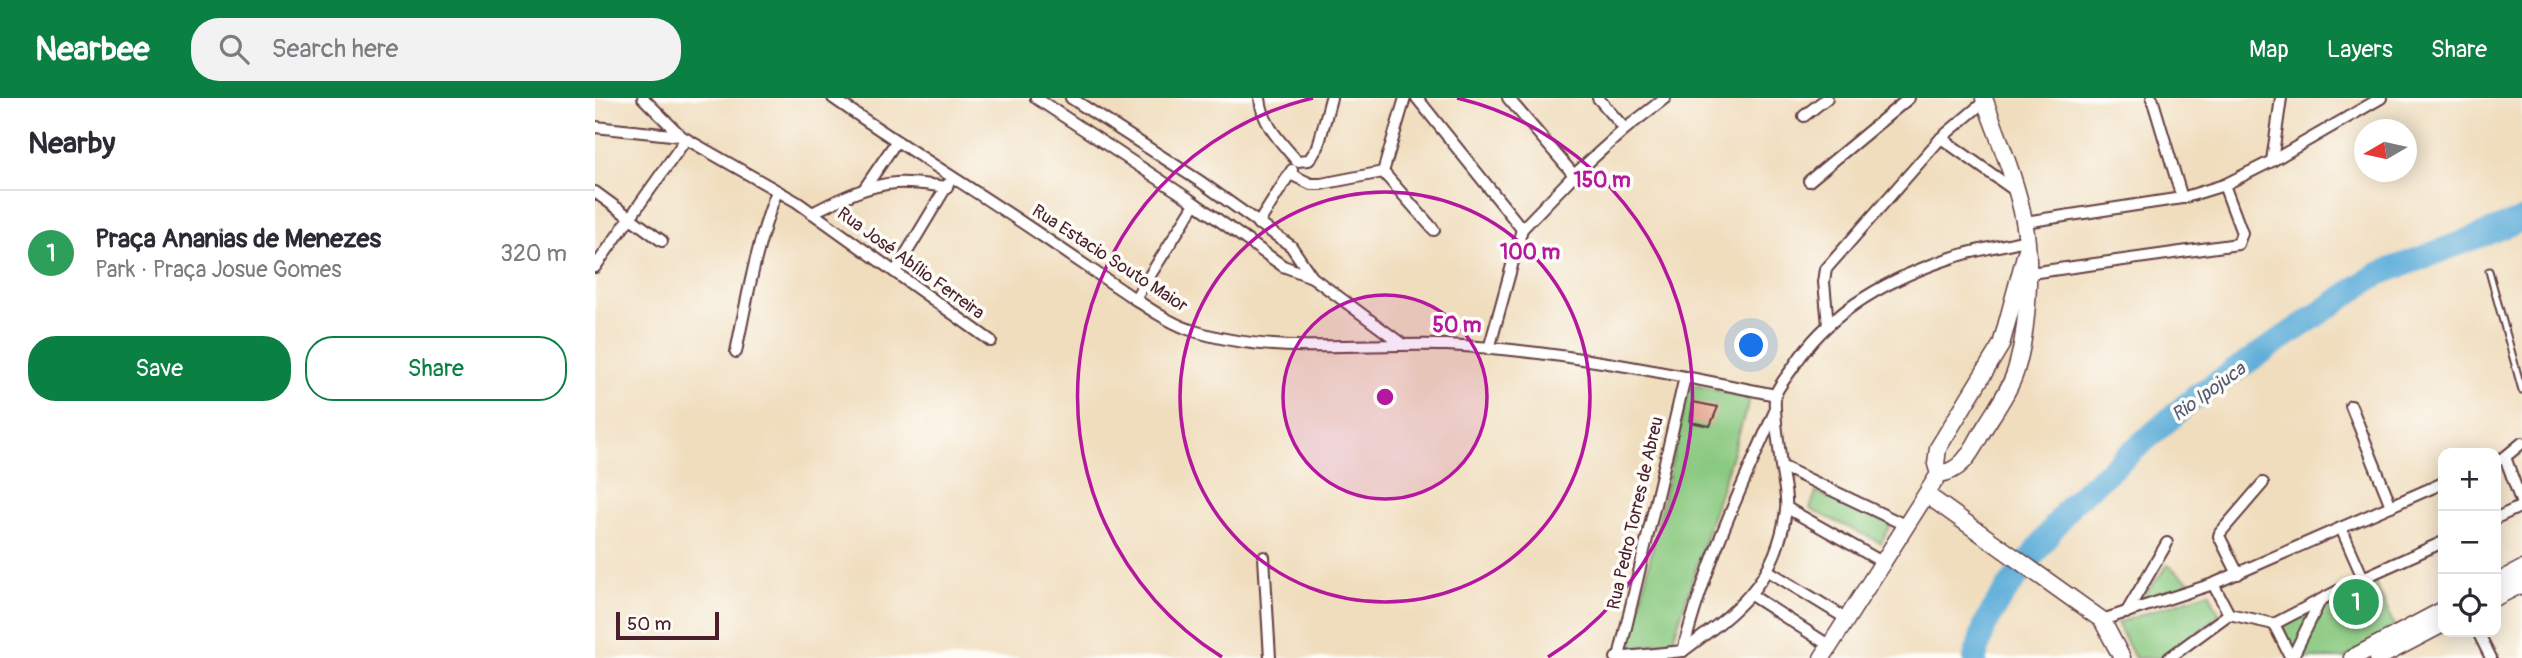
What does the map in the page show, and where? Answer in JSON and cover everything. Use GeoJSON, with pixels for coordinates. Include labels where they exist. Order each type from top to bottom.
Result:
{"type":"FeatureCollection","features":[{"type":"Feature","properties":{"kind":"main road"},"geometry":{"type":"LineString","coordinates":[[1940,474],[1950,473],[1963,463],[2016,371],[2022,340],[2025,222],[1985,100]]}},
{"type":"Feature","properties":{"kind":"main road"},"geometry":{"type":"LineString","coordinates":[[1940,474],[1936,464],[1938,448],[2001,345],[2024,274]]}},
{"type":"Feature","properties":{"kind":"main road"},"geometry":{"type":"LineString","coordinates":[[1965,403],[1991,416]]}},
{"type":"Feature","properties":{"kind":"main road"},"geometry":{"type":"LineString","coordinates":[[1826,652],[1940,474]]}},
{"type":"Feature","properties":{"kind":"main road"},"geometry":{"type":"LineString","coordinates":[[1927,495],[2102,620],[2122,658]]}},
{"type":"Feature","properties":{"kind":"main road"},"geometry":{"type":"LineString","coordinates":[[2501,580],[2522,569]]}},
{"type":"Feature","properties":{"kind":"main road"},"geometry":{"type":"LineString","coordinates":[[2501,594],[2522,584]]}},
{"type":"Feature","properties":{"kind":"main road"},"geometry":{"type":"LineString","coordinates":[[2352,658],[2438,613]]}},
{"type":"Feature","properties":{"kind":"main road"},"geometry":{"type":"LineString","coordinates":[[2378,658],[2438,627]]}},
{"type":"Feature","properties":{"kind":"street"},"geometry":{"type":"LineString","coordinates":[[643,98],[684,138]]}},
{"type":"Feature","properties":{"kind":"street","name":"Rua Estacio Souto Maior"},"geometry":{"type":"LineString","coordinates":[[833,98],[1135,299],[1187,328],[1218,337],[1294,345],[1402,344],[1489,349],[1639,368],[1776,395]]}},
{"type":"Feature","properties":{"kind":"street"},"geometry":{"type":"LineString","coordinates":[[1036,98],[1192,201],[1283,266],[1312,276]]}},
{"type":"Feature","properties":{"kind":"street"},"geometry":{"type":"LineString","coordinates":[[1071,98],[1291,246],[1312,276],[1402,344]]}},
{"type":"Feature","properties":{"kind":"street"},"geometry":{"type":"LineString","coordinates":[[1260,98],[1261,112],[1269,127],[1297,161]]}},
{"type":"Feature","properties":{"kind":"street"},"geometry":{"type":"LineString","coordinates":[[1297,161],[1309,160],[1318,146],[1331,98]]}},
{"type":"Feature","properties":{"kind":"street"},"geometry":{"type":"LineString","coordinates":[[1383,172],[1405,98]]}},
{"type":"Feature","properties":{"kind":"street"},"geometry":{"type":"LineString","coordinates":[[1417,98],[1522,229]]}},
{"type":"Feature","properties":{"kind":"street"},"geometry":{"type":"LineString","coordinates":[[1508,98],[1574,175]]}},
{"type":"Feature","properties":{"kind":"street"},"geometry":{"type":"LineString","coordinates":[[1598,98],[1625,129]]}},
{"type":"Feature","properties":{"kind":"street"},"geometry":{"type":"LineString","coordinates":[[1489,349],[1522,229],[1574,175],[1625,129],[1665,98]]}},
{"type":"Feature","properties":{"kind":"street"},"geometry":{"type":"LineString","coordinates":[[1804,116],[1827,98]]}},
{"type":"Feature","properties":{"kind":"street"},"geometry":{"type":"LineString","coordinates":[[1809,181],[1909,98]]}},
{"type":"Feature","properties":{"kind":"street"},"geometry":{"type":"LineString","coordinates":[[2152,98],[2182,198]]}},
{"type":"Feature","properties":{"kind":"street"},"geometry":{"type":"LineString","coordinates":[[2272,161],[2281,98]]}},
{"type":"Feature","properties":{"kind":"street"},"geometry":{"type":"LineString","coordinates":[[2025,222],[2182,198],[2224,185],[2272,161],[2381,98]]}},
{"type":"Feature","properties":{"kind":"street"},"geometry":{"type":"LineString","coordinates":[[1828,325],[1824,282],[1826,269],[1941,138],[1985,100]]}},
{"type":"Feature","properties":{"kind":"street"},"geometry":{"type":"LineString","coordinates":[[1095,136],[1106,120]]}},
{"type":"Feature","properties":{"kind":"street"},"geometry":{"type":"LineString","coordinates":[[595,127],[684,138]]}},
{"type":"Feature","properties":{"kind":"street"},"geometry":{"type":"LineString","coordinates":[[595,267],[684,138]]}},
{"type":"Feature","properties":{"kind":"street","name":"Rua José Abílio Ferreira"},"geometry":{"type":"LineString","coordinates":[[684,138],[812,213],[991,341]]}},
{"type":"Feature","properties":{"kind":"street"},"geometry":{"type":"LineString","coordinates":[[1941,138],[2017,192]]}},
{"type":"Feature","properties":{"kind":"street"},"geometry":{"type":"LineString","coordinates":[[864,189],[896,142]]}},
{"type":"Feature","properties":{"kind":"street"},"geometry":{"type":"LineString","coordinates":[[1258,224],[1297,161]]}},
{"type":"Feature","properties":{"kind":"street"},"geometry":{"type":"LineString","coordinates":[[1290,174],[1311,184],[1321,184],[1383,172]]}},
{"type":"Feature","properties":{"kind":"street"},"geometry":{"type":"LineString","coordinates":[[1383,172],[1434,230]]}},
{"type":"Feature","properties":{"kind":"street"},"geometry":{"type":"LineString","coordinates":[[895,272],[953,176]]}},
{"type":"Feature","properties":{"kind":"street"},"geometry":{"type":"LineString","coordinates":[[812,213],[864,189],[896,183],[947,187]]}},
{"type":"Feature","properties":{"kind":"street"},"geometry":{"type":"LineString","coordinates":[[1135,299],[1201,183]]}},
{"type":"Feature","properties":{"kind":"street"},"geometry":{"type":"LineString","coordinates":[[2024,274],[2238,244],[2242,239],[2239,221],[2224,185]]}},
{"type":"Feature","properties":{"kind":"street"},"geometry":{"type":"LineString","coordinates":[[736,352],[753,269],[777,191]]}},
{"type":"Feature","properties":{"kind":"street"},"geometry":{"type":"LineString","coordinates":[[595,192],[662,241]]}},
{"type":"Feature","properties":{"kind":"street"},"geometry":{"type":"LineString","coordinates":[[1617,657],[1682,654],[1724,622],[1751,595],[1767,570],[1787,508],[1776,395],[1803,351],[1828,325],[1859,302],[1896,281],[1949,258],[2026,246]]}},
{"type":"Feature","properties":{"kind":"street","name":"Rua Pedro Torres de Abreu"},"geometry":{"type":"LineString","coordinates":[[1617,657],[1685,377]]}},
{"type":"Feature","properties":{"kind":"street"},"geometry":{"type":"LineString","coordinates":[[2351,406],[2391,506]]}},
{"type":"Feature","properties":{"kind":"street"},"geometry":{"type":"LineString","coordinates":[[1682,654],[1692,614],[1726,523],[1776,409]]}},
{"type":"Feature","properties":{"kind":"street"},"geometry":{"type":"LineString","coordinates":[[2501,458],[2522,443]]}},
{"type":"Feature","properties":{"kind":"street"},"geometry":{"type":"LineString","coordinates":[[2501,461],[2522,505],[2501,516]]}},
{"type":"Feature","properties":{"kind":"street"},"geometry":{"type":"LineString","coordinates":[[1781,466],[1907,526]]}},
{"type":"Feature","properties":{"kind":"street"},"geometry":{"type":"LineString","coordinates":[[2238,574],[2223,546],[2220,533],[2263,483]]}},
{"type":"Feature","properties":{"kind":"street"},"geometry":{"type":"LineString","coordinates":[[2102,620],[2238,574],[2438,485]]}},
{"type":"Feature","properties":{"kind":"street"},"geometry":{"type":"LineString","coordinates":[[1787,508],[1882,562]]}},
{"type":"Feature","properties":{"kind":"street"},"geometry":{"type":"LineString","coordinates":[[2341,528],[2363,578]]}},
{"type":"Feature","properties":{"kind":"street"},"geometry":{"type":"LineString","coordinates":[[2126,613],[2167,543]]}},
{"type":"Feature","properties":{"kind":"street"},"geometry":{"type":"LineString","coordinates":[[2169,658],[2229,614],[2274,624],[2363,578],[2438,544]]}},
{"type":"Feature","properties":{"kind":"street"},"geometry":{"type":"LineString","coordinates":[[1265,557],[1270,658]]}},
{"type":"Feature","properties":{"kind":"street"},"geometry":{"type":"LineString","coordinates":[[1767,570],[1847,619]]}},
{"type":"Feature","properties":{"kind":"street"},"geometry":{"type":"LineString","coordinates":[[2213,584],[2229,614]]}},
{"type":"Feature","properties":{"kind":"street"},"geometry":{"type":"LineString","coordinates":[[1751,595],[1826,652]]}},
{"type":"Feature","properties":{"kind":"street"},"geometry":{"type":"LineString","coordinates":[[2292,658],[2320,601]]}},
{"type":"Feature","properties":{"kind":"street"},"geometry":{"type":"LineString","coordinates":[[2274,624],[2292,658]]}},
{"type":"Feature","properties":{"kind":"street"},"geometry":{"type":"LineString","coordinates":[[2480,637],[2491,658]]}},
{"type":"Feature","properties":{"kind":"lane"},"geometry":{"type":"LineString","coordinates":[[2489,271],[2522,390]]}},
{"type":"Feature","properties":{"kind":"green space"},"geometry":{"type":"Polygon","coordinates":[[[1689,384],[1750,398],[1673,640],[1630,649],[1689,384]]]}},
{"type":"Feature","properties":{"kind":"green space"},"geometry":{"type":"Polygon","coordinates":[[[1816,492],[1891,524],[1881,543],[1810,509],[1816,492]]]}},
{"type":"Feature","properties":{"kind":"green space"},"geometry":{"type":"Polygon","coordinates":[[[2168,565],[2193,585],[2134,607],[2168,565]]]}},
{"type":"Feature","properties":{"kind":"green space"},"geometry":{"type":"Polygon","coordinates":[[[2373,578],[2396,630],[2345,658],[2299,658],[2281,626],[2373,578]]]}},
{"type":"Feature","properties":{"kind":"green space"},"geometry":{"type":"Polygon","coordinates":[[[2209,592],[2220,616],[2160,658],[2135,658],[2117,623],[2209,592]]]}},
{"type":"Feature","properties":{"kind":"building"},"geometry":{"type":"Polygon","coordinates":[[[1693,402],[1718,407],[1710,426],[1690,422],[1693,402]]]}},
{"type":"Feature","properties":{"kind":"waterway","name":"Rio Ipojuca"},"geometry":{"type":"LineString","coordinates":[[1975,658],[1985,625],[1998,602],[2072,503],[2194,398],[2376,275],[2522,220]]}},
{"type":"Feature","properties":{"kind":"place","name":"Praça Ananias de Menezes"},"geometry":{"type":"Point","coordinates":[2356,602]}}]}
